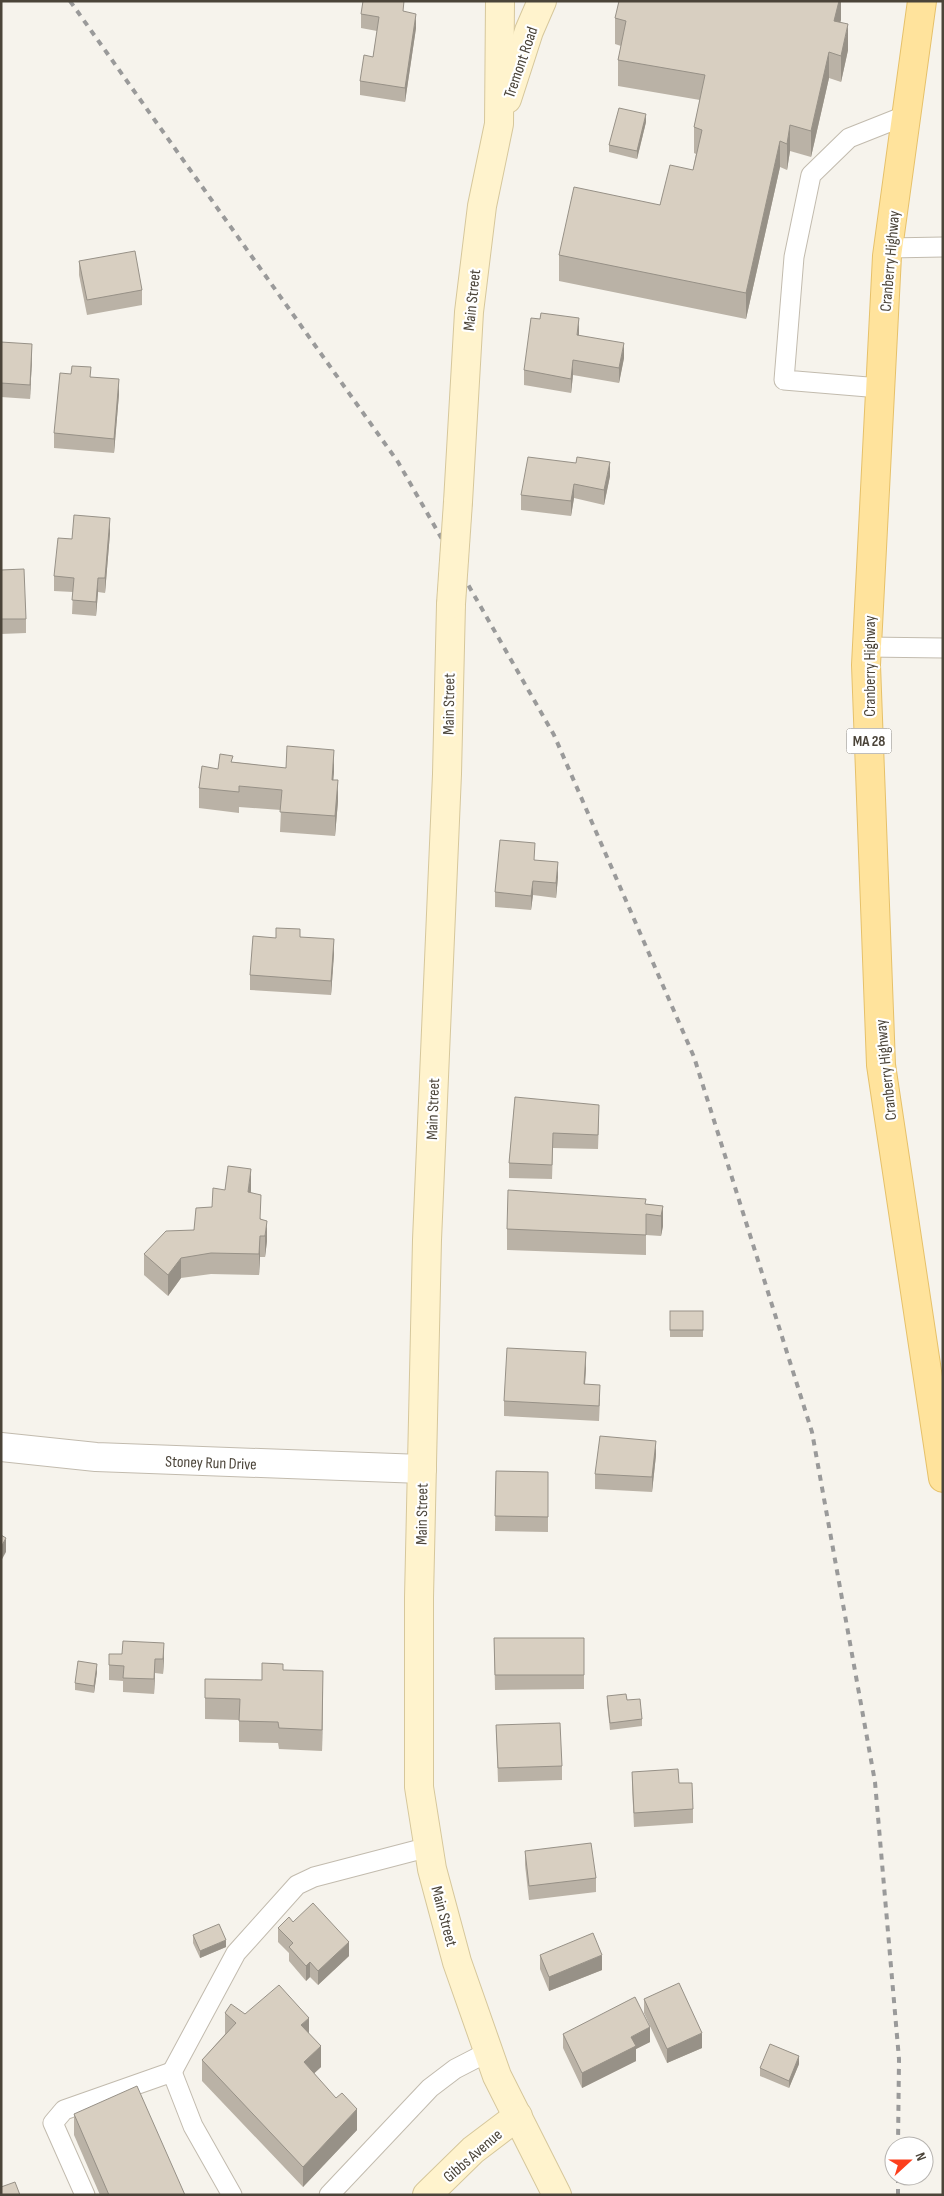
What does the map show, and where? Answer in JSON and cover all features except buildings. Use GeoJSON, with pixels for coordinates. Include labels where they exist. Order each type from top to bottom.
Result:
{"type":"FeatureCollection","features":[{"type":"Feature","properties":{"kind":"main road","name":"Main Street"},"geometry":{"type":"LineString","coordinates":[[500,1],[499,124],[482,206],[469,312],[450,604],[446,802],[427,1240],[419,1598],[419,1787],[429,1847],[457,1962],[497,2076],[557,2195]]}},
{"type":"Feature","properties":{"kind":"main road","name":"Tremont Road"},"geometry":{"type":"LineString","coordinates":[[499,124],[529,31],[542,1]]}},
{"type":"Feature","properties":{"kind":"main road","name":"Cranberry Highway"},"geometry":{"type":"LineString","coordinates":[[922,1],[888,248],[867,647],[881,1065],[943,1478]]}},
{"type":"Feature","properties":{"kind":"main road","name":"Gibbs Avenue"},"geometry":{"type":"LineString","coordinates":[[427,2195],[473,2150],[518,2116]]}},
{"type":"Feature","properties":{"kind":"street","name":"Stoney Run Drive"},"geometry":{"type":"LineString","coordinates":[[1,1447],[96,1458],[422,1469]]}},
{"type":"Feature","properties":{"kind":"lane"},"geometry":{"type":"LineString","coordinates":[[880,388],[784,380],[794,257],[811,175],[849,138],[906,115]]}},
{"type":"Feature","properties":{"kind":"lane"},"geometry":{"type":"LineString","coordinates":[[888,248],[943,247]]}},
{"type":"Feature","properties":{"kind":"lane"},"geometry":{"type":"LineString","coordinates":[[867,647],[943,648]]}},
{"type":"Feature","properties":{"kind":"lane"},"geometry":{"type":"LineString","coordinates":[[85,2195],[53,2123],[64,2110],[172,2072],[236,1954],[297,1885],[314,1877],[429,1847]]}},
{"type":"Feature","properties":{"kind":"lane"},"geometry":{"type":"LineString","coordinates":[[329,2195],[430,2088],[455,2069],[488,2052]]}},
{"type":"Feature","properties":{"kind":"lane"},"geometry":{"type":"LineString","coordinates":[[172,2072],[193,2126],[232,2195]]}},
{"type":"Feature","properties":{"kind":"railway"},"geometry":{"type":"LineString","coordinates":[[70,1],[398,462],[554,735],[694,1057],[812,1432],[875,1782],[899,2059],[898,2136]]}},
{"type":"Feature","properties":{"kind":"railway"},"geometry":{"type":"LineString","coordinates":[[898,2186],[898,2195]]}}]}
